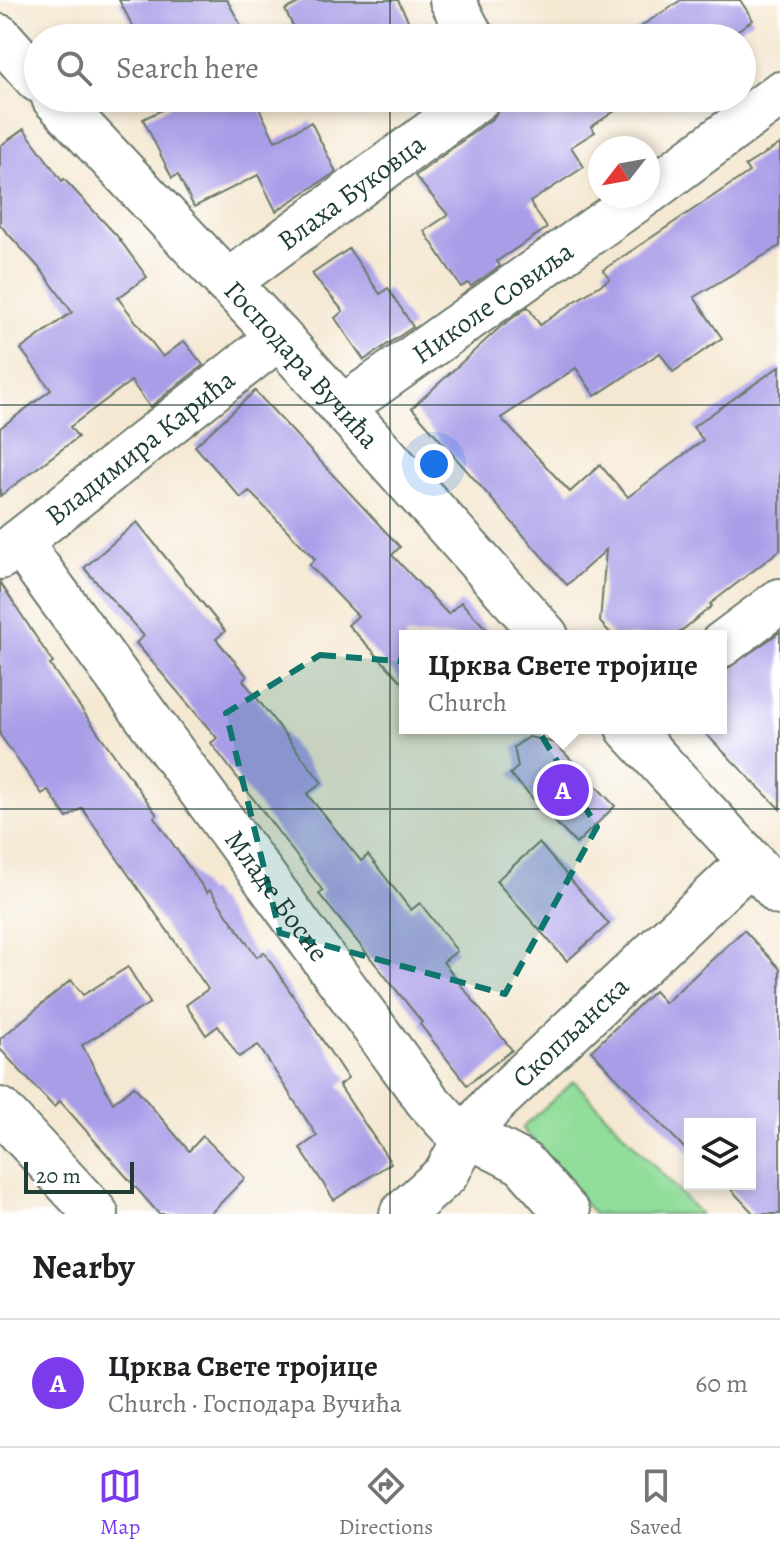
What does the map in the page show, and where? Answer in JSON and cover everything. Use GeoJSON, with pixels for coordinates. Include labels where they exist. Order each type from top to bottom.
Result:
{"type":"FeatureCollection","features":[{"type":"Feature","properties":{"kind":"street"},"geometry":{"type":"LineString","coordinates":[[452,0],[465,24]]}},
{"type":"Feature","properties":{"kind":"street"},"geometry":{"type":"LineString","coordinates":[[0,37],[24,64]]}},
{"type":"Feature","properties":{"kind":"street"},"geometry":{"type":"LineString","coordinates":[[756,112],[780,94]]}},
{"type":"Feature","properties":{"kind":"street","name":"Господара Вучића"},"geometry":{"type":"LineString","coordinates":[[67,112],[279,337],[541,630]]}},
{"type":"Feature","properties":{"kind":"street","name":"Влаха Буковца"},"geometry":{"type":"LineString","coordinates":[[227,283],[460,112]]}},
{"type":"Feature","properties":{"kind":"street"},"geometry":{"type":"LineString","coordinates":[[660,183],[756,112]]}},
{"type":"Feature","properties":{"kind":"street","name":"Николе Совиља"},"geometry":{"type":"LineString","coordinates":[[342,408],[625,208]]}},
{"type":"Feature","properties":{"kind":"street","name":"Владимира Карића"},"geometry":{"type":"LineString","coordinates":[[10,549],[279,337]]}},
{"type":"Feature","properties":{"kind":"street","name":"Младе Босне"},"geometry":{"type":"LineString","coordinates":[[10,549],[427,1100],[451,1126],[523,1163],[568,1214]]}},
{"type":"Feature","properties":{"kind":"street"},"geometry":{"type":"LineString","coordinates":[[727,641],[780,601]]}},
{"type":"Feature","properties":{"kind":"street"},"geometry":{"type":"LineString","coordinates":[[634,734],[780,893]]}},
{"type":"Feature","properties":{"kind":"street","name":"Скопљанска"},"geometry":{"type":"LineString","coordinates":[[402,1214],[446,1174],[467,1136],[492,1105],[751,861]]}},
{"type":"Feature","properties":{"kind":"street"},"geometry":{"type":"LineString","coordinates":[[0,1110],[96,1214]]}},
{"type":"Feature","properties":{"kind":"highlighted area"},"geometry":{"type":"Polygon","coordinates":[[[320,655],[501,669],[597,827],[505,994],[280,933],[226,713],[320,655]]]}},
{"type":"Feature","properties":{"kind":"green space"},"geometry":{"type":"Polygon","coordinates":[[[574,1081],[700,1214],[594,1214],[522,1128],[574,1081]]]}},
{"type":"Feature","properties":{"kind":"building"},"geometry":{"type":"Polygon","coordinates":[[[119,0],[227,0],[240,24],[132,24],[119,0]]]}},
{"type":"Feature","properties":{"kind":"building"},"geometry":{"type":"Polygon","coordinates":[[[304,0],[398,0],[409,22],[292,24],[285,10],[304,0]]]}},
{"type":"Feature","properties":{"kind":"building"},"geometry":{"type":"Polygon","coordinates":[[[681,0],[740,0],[753,20],[747,24],[644,24],[681,0]]]}},
{"type":"Feature","properties":{"kind":"building"},"geometry":{"type":"Polygon","coordinates":[[[158,112],[261,112],[275,141],[311,122],[336,172],[276,211],[258,175],[194,207],[178,175],[172,178],[143,119],[158,112]]]}},
{"type":"Feature","properties":{"kind":"building"},"geometry":{"type":"Polygon","coordinates":[[[498,112],[613,112],[591,127],[595,132],[571,147],[584,167],[530,202],[547,228],[497,261],[500,266],[471,286],[468,283],[461,287],[424,231],[448,215],[415,176],[498,112]]]}},
{"type":"Feature","properties":{"kind":"building"},"geometry":{"type":"Polygon","coordinates":[[[24,129],[62,181],[64,179],[117,236],[147,277],[118,298],[163,357],[184,341],[203,365],[150,407],[131,381],[70,427],[78,437],[0,496],[0,428],[51,390],[21,349],[72,312],[42,271],[0,225],[0,146],[24,129]]]}},
{"type":"Feature","properties":{"kind":"building"},"geometry":{"type":"Polygon","coordinates":[[[780,144],[780,246],[694,297],[722,338],[673,372],[660,353],[595,396],[576,368],[501,418],[570,492],[600,465],[628,497],[703,440],[693,427],[780,366],[780,550],[710,604],[712,606],[682,630],[607,630],[600,622],[606,550],[567,585],[412,408],[499,328],[528,307],[540,325],[610,279],[603,270],[749,172],[745,166],[780,144]]]}},
{"type":"Feature","properties":{"kind":"building"},"geometry":{"type":"Polygon","coordinates":[[[349,249],[380,294],[388,288],[413,327],[364,360],[335,318],[343,311],[312,274],[349,249]]]}},
{"type":"Feature","properties":{"kind":"building"},"geometry":{"type":"Polygon","coordinates":[[[255,391],[400,547],[392,555],[448,614],[461,602],[487,630],[399,630],[399,679],[348,625],[358,616],[309,565],[315,559],[249,491],[241,498],[195,446],[255,391]]]}},
{"type":"Feature","properties":{"kind":"building"},"geometry":{"type":"Polygon","coordinates":[[[137,522],[225,631],[216,639],[247,676],[243,680],[322,783],[307,794],[361,861],[368,855],[411,910],[420,903],[457,951],[443,962],[512,1050],[467,1085],[420,1024],[422,1022],[319,894],[323,891],[211,743],[217,738],[136,643],[144,636],[84,568],[137,522]]]}},
{"type":"Feature","properties":{"kind":"building"},"geometry":{"type":"Polygon","coordinates":[[[0,582],[53,663],[50,665],[157,815],[154,817],[207,893],[210,890],[257,957],[264,952],[348,1079],[339,1085],[391,1163],[334,1200],[300,1148],[317,1136],[258,1045],[239,1057],[218,1026],[206,1035],[186,1005],[208,989],[82,808],[67,818],[48,790],[42,794],[0,735],[0,582]]]}},
{"type":"Feature","properties":{"kind":"building"},"geometry":{"type":"Polygon","coordinates":[[[780,632],[780,809],[706,734],[727,734],[727,669],[780,632]]]}},
{"type":"Feature","properties":{"kind":"building"},"geometry":{"type":"Polygon","coordinates":[[[529,737],[555,743],[615,806],[576,844],[510,774],[518,767],[514,747],[529,737]]]}},
{"type":"Feature","properties":{"kind":"building"},"geometry":{"type":"Polygon","coordinates":[[[539,843],[609,924],[567,961],[496,881],[539,843]]]}},
{"type":"Feature","properties":{"kind":"building"},"geometry":{"type":"Polygon","coordinates":[[[744,930],[780,969],[780,1214],[754,1214],[732,1190],[756,1190],[756,1118],[684,1118],[684,1148],[591,1051],[654,991],[665,1003],[744,930]]]}},
{"type":"Feature","properties":{"kind":"building"},"geometry":{"type":"Polygon","coordinates":[[[128,967],[150,1003],[82,1045],[113,1103],[134,1086],[189,1151],[203,1136],[245,1178],[210,1214],[159,1214],[60,1101],[54,1107],[0,1049],[0,1039],[71,980],[83,995],[128,967]]]}},
{"type":"Feature","properties":{"kind":"place","name":"Црква Свете тројице"},"geometry":{"type":"Point","coordinates":[563,790]}}]}
